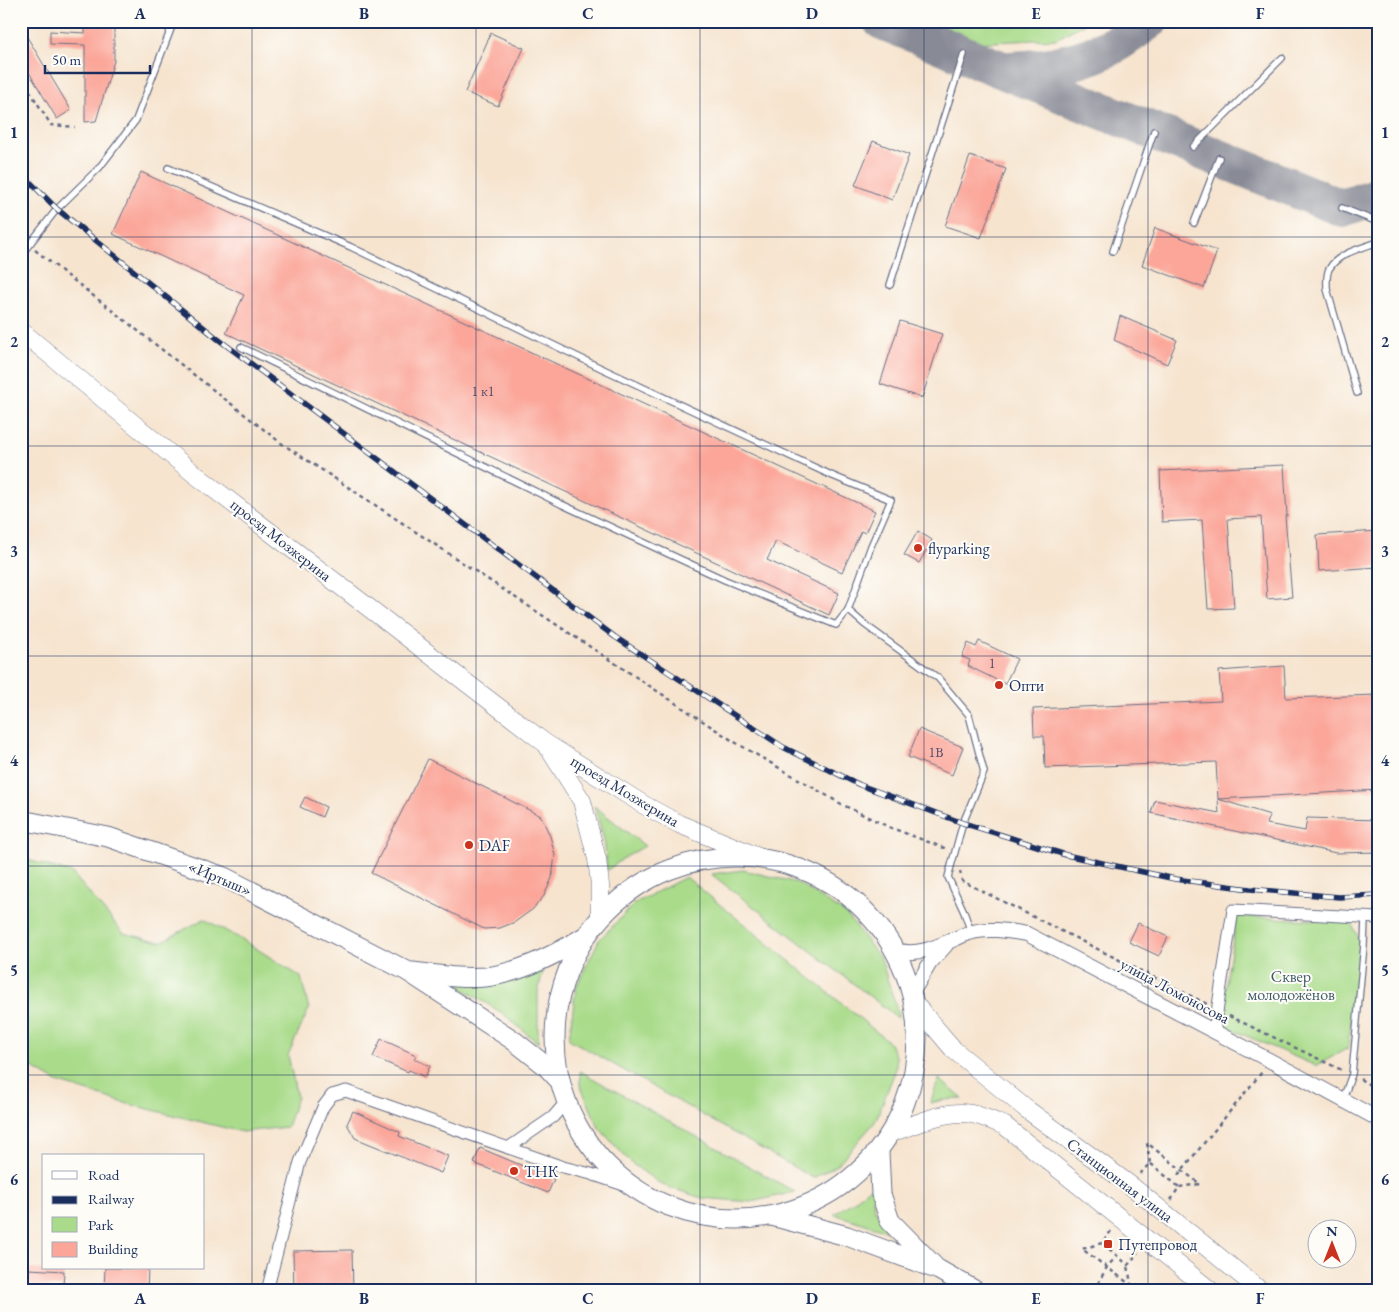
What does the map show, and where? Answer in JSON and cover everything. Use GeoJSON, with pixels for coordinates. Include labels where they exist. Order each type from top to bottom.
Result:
{"type":"FeatureCollection","features":[{"type":"Feature","properties":{"kind":"highway","name":"«Иртыш»"},"geometry":{"type":"LineString","coordinates":[[21,820],[108,837],[224,877],[407,971]]}},
{"type":"Feature","properties":{"kind":"highway"},"geometry":{"type":"LineString","coordinates":[[717,857],[761,858],[802,869],[839,888],[871,916],[895,950],[905,971],[913,999],[918,1041],[914,1076],[902,1111],[893,1132],[879,1152],[825,1196],[772,1216],[724,1219],[676,1210],[633,1188],[599,1157],[582,1135],[566,1102],[559,1080],[554,1043],[557,1005],[567,969],[585,936],[600,917],[634,888],[673,868],[717,857]]}},
{"type":"Feature","properties":{"kind":"highway"},"geometry":{"type":"LineString","coordinates":[[407,971],[449,976],[485,977],[520,969],[561,951],[585,936]]}},
{"type":"Feature","properties":{"kind":"highway"},"geometry":{"type":"LineString","coordinates":[[407,971],[513,1040],[546,1066],[559,1080]]}},
{"type":"Feature","properties":{"kind":"highway"},"geometry":{"type":"LineString","coordinates":[[879,1152],[881,1194],[890,1221],[939,1270]]}},
{"type":"Feature","properties":{"kind":"highway"},"geometry":{"type":"LineString","coordinates":[[772,1216],[847,1236],[939,1270],[976,1291]]}},
{"type":"Feature","properties":{"kind":"main road","name":"проезд Мозжерина"},"geometry":{"type":"LineString","coordinates":[[21,331],[192,472],[545,743],[644,805],[687,827],[761,858]]}},
{"type":"Feature","properties":{"kind":"main road","name":"проезд Мозжерина"},"geometry":{"type":"LineString","coordinates":[[545,743],[582,801],[597,859],[600,885],[600,917]]}},
{"type":"Feature","properties":{"kind":"main road","name":"Станционная улица"},"geometry":{"type":"LineString","coordinates":[[913,999],[954,1050],[1025,1108],[1130,1185],[1261,1291]]}},
{"type":"Feature","properties":{"kind":"main road","name":"Станционная улица"},"geometry":{"type":"LineString","coordinates":[[893,1132],[942,1115],[960,1113],[982,1116],[1005,1126],[1211,1291]]}},
{"type":"Feature","properties":{"kind":"street"},"geometry":{"type":"LineString","coordinates":[[1214,1031],[1233,910],[1378,918]]}},
{"type":"Feature","properties":{"kind":"street","name":"улица Ломоносова"},"geometry":{"type":"LineString","coordinates":[[948,943],[971,932],[1000,930],[1027,934],[1378,1119]]}},
{"type":"Feature","properties":{"kind":"street"},"geometry":{"type":"LineString","coordinates":[[895,950],[902,952],[923,951],[948,943]]}},
{"type":"Feature","properties":{"kind":"street"},"geometry":{"type":"LineString","coordinates":[[913,999],[930,963],[948,943]]}},
{"type":"Feature","properties":{"kind":"street"},"geometry":{"type":"LineString","coordinates":[[267,1291],[300,1162],[323,1108],[332,1095],[346,1091],[563,1167],[633,1188]]}},
{"type":"Feature","properties":{"kind":"street"},"geometry":{"type":"LineString","coordinates":[[508,1148],[553,1117],[566,1102]]}},
{"type":"Feature","properties":{"kind":"lane"},"geometry":{"type":"LineString","coordinates":[[21,255],[57,209],[99,168],[136,120],[174,21]]}},
{"type":"Feature","properties":{"kind":"lane"},"geometry":{"type":"LineString","coordinates":[[890,285],[964,54]]}},
{"type":"Feature","properties":{"kind":"lane"},"geometry":{"type":"LineString","coordinates":[[1193,147],[1282,58]]}},
{"type":"Feature","properties":{"kind":"lane"},"geometry":{"type":"LineString","coordinates":[[1113,251],[1154,131]]}},
{"type":"Feature","properties":{"kind":"lane"},"geometry":{"type":"LineString","coordinates":[[1194,223],[1219,158]]}},
{"type":"Feature","properties":{"kind":"lane"},"geometry":{"type":"LineString","coordinates":[[168,168],[351,247],[610,373],[833,476],[891,500],[871,546],[848,610],[836,625],[725,580],[561,504],[241,346]]}},
{"type":"Feature","properties":{"kind":"lane"},"geometry":{"type":"LineString","coordinates":[[1342,208],[1378,222]]}},
{"type":"Feature","properties":{"kind":"lane"},"geometry":{"type":"LineString","coordinates":[[1357,393],[1328,290],[1327,279],[1329,269],[1338,260],[1347,254],[1378,242]]}},
{"type":"Feature","properties":{"kind":"lane"},"geometry":{"type":"LineString","coordinates":[[848,610],[864,624],[938,678],[969,716],[984,772],[963,823],[948,877],[971,932]]}},
{"type":"Feature","properties":{"kind":"lane"},"geometry":{"type":"LineString","coordinates":[[1343,1100],[1352,1074],[1365,918]]}},
{"type":"Feature","properties":{"kind":"path"},"geometry":{"type":"LineString","coordinates":[[21,77],[51,125],[75,127]]}},
{"type":"Feature","properties":{"kind":"path"},"geometry":{"type":"LineString","coordinates":[[28,245],[282,443],[733,741],[843,805],[889,828],[955,852],[962,881],[1218,1010],[1352,1074],[1378,1090]]}},
{"type":"Feature","properties":{"kind":"path"},"geometry":{"type":"LineString","coordinates":[[1178,1175],[1265,1068]]}},
{"type":"Feature","properties":{"kind":"path"},"geometry":{"type":"LineString","coordinates":[[1148,1143],[1182,1169],[1200,1184],[1179,1187],[1150,1163],[1148,1143]]}},
{"type":"Feature","properties":{"kind":"path"},"geometry":{"type":"LineString","coordinates":[[1130,1185],[1150,1163]]}},
{"type":"Feature","properties":{"kind":"path"},"geometry":{"type":"LineString","coordinates":[[1163,1212],[1179,1187]]}},
{"type":"Feature","properties":{"kind":"path"},"geometry":{"type":"LineString","coordinates":[[1102,1243],[1128,1265],[1131,1285],[1082,1249],[1102,1243],[1119,1218]]}},
{"type":"Feature","properties":{"kind":"path"},"geometry":{"type":"LineString","coordinates":[[1128,1265],[1149,1241]]}},
{"type":"Feature","properties":{"kind":"path"},"geometry":{"type":"LineString","coordinates":[[1094,1291],[1107,1267],[1115,1258]]}},
{"type":"Feature","properties":{"kind":"path"},"geometry":{"type":"LineString","coordinates":[[1065,1291],[1064,1286],[1073,1291]]}},
{"type":"Feature","properties":{"kind":"green space"},"geometry":{"type":"Polygon","coordinates":[[[918,21],[1089,21],[1056,39],[972,43],[918,21]]]}},
{"type":"Feature","properties":{"kind":"green space"},"geometry":{"type":"Polygon","coordinates":[[[594,806],[645,846],[606,871],[606,853],[594,806]]]}},
{"type":"Feature","properties":{"kind":"green space"},"geometry":{"type":"Polygon","coordinates":[[[21,858],[72,873],[123,933],[161,942],[204,919],[243,940],[301,977],[309,1009],[288,1055],[297,1097],[287,1127],[242,1132],[128,1104],[57,1082],[21,1061],[21,858]]]}},
{"type":"Feature","properties":{"kind":"green space"},"geometry":{"type":"Polygon","coordinates":[[[743,870],[798,883],[846,914],[881,959],[898,1018],[711,874],[743,870]]]}},
{"type":"Feature","properties":{"kind":"green space"},"geometry":{"type":"Polygon","coordinates":[[[686,877],[889,1042],[896,1056],[896,1069],[875,1122],[837,1165],[813,1178],[569,1039],[576,987],[599,940],[635,903],[686,877]]]}},
{"type":"Feature","properties":{"kind":"green space","name":"Сквер молодожёнов"},"geometry":{"type":"Polygon","coordinates":[[[1237,916],[1351,922],[1360,942],[1348,1048],[1316,1066],[1219,1024],[1237,916]]]}},
{"type":"Feature","properties":{"kind":"green space"},"geometry":{"type":"Polygon","coordinates":[[[544,967],[538,992],[538,1043],[502,1013],[455,984],[544,967]]]}},
{"type":"Feature","properties":{"kind":"green space"},"geometry":{"type":"Polygon","coordinates":[[[580,1071],[795,1192],[751,1202],[702,1198],[662,1185],[631,1163],[599,1128],[580,1085],[580,1071]]]}},
{"type":"Feature","properties":{"kind":"green space"},"geometry":{"type":"Polygon","coordinates":[[[939,1079],[963,1099],[930,1103],[939,1079]]]}},
{"type":"Feature","properties":{"kind":"green space"},"geometry":{"type":"Polygon","coordinates":[[[871,1186],[875,1210],[887,1231],[834,1214],[854,1201],[871,1186]]]}},
{"type":"Feature","properties":{"kind":"building"},"geometry":{"type":"Polygon","coordinates":[[[85,21],[114,21],[114,61],[96,121],[85,122],[85,45],[50,44],[50,31],[85,33],[85,21]]]}},
{"type":"Feature","properties":{"kind":"building"},"geometry":{"type":"Polygon","coordinates":[[[21,27],[71,110],[57,119],[21,59],[21,27]]]}},
{"type":"Feature","properties":{"kind":"building"},"geometry":{"type":"Polygon","coordinates":[[[491,33],[524,48],[498,106],[465,92],[491,33]]]}},
{"type":"Feature","properties":{"kind":"building"},"geometry":{"type":"Polygon","coordinates":[[[873,141],[909,155],[892,200],[855,185],[873,141]]]}},
{"type":"Feature","properties":{"kind":"building"},"geometry":{"type":"Polygon","coordinates":[[[970,156],[1006,169],[981,238],[945,226],[970,156]]]}},
{"type":"Feature","properties":{"kind":"building"},"geometry":{"type":"Polygon","coordinates":[[[141,172],[875,511],[865,533],[861,531],[842,572],[776,541],[767,560],[839,593],[829,615],[226,333],[244,295],[113,234],[141,172]]]}},
{"type":"Feature","properties":{"kind":"building"},"geometry":{"type":"Polygon","coordinates":[[[1155,228],[1217,251],[1204,288],[1142,265],[1155,228]]]}},
{"type":"Feature","properties":{"kind":"building"},"geometry":{"type":"Polygon","coordinates":[[[1120,316],[1177,340],[1167,364],[1114,340],[1120,316]]]}},
{"type":"Feature","properties":{"kind":"building"},"geometry":{"type":"Polygon","coordinates":[[[900,321],[942,334],[922,398],[880,384],[900,321]]]}},
{"type":"Feature","properties":{"kind":"building"},"geometry":{"type":"Polygon","coordinates":[[[1284,465],[1287,516],[1285,516],[1292,597],[1267,599],[1261,517],[1228,519],[1234,608],[1208,609],[1202,520],[1162,522],[1160,471],[1284,465]]]}},
{"type":"Feature","properties":{"kind":"building"},"geometry":{"type":"Polygon","coordinates":[[[918,531],[932,540],[919,563],[904,555],[918,531]]]}},
{"type":"Feature","properties":{"kind":"building"},"geometry":{"type":"Polygon","coordinates":[[[1378,531],[1378,567],[1319,571],[1317,535],[1378,531]]]}},
{"type":"Feature","properties":{"kind":"building"},"geometry":{"type":"Polygon","coordinates":[[[979,641],[1017,659],[1005,684],[968,666],[970,660],[962,657],[968,643],[976,647],[979,641]]]}},
{"type":"Feature","properties":{"kind":"building"},"geometry":{"type":"Polygon","coordinates":[[[1284,666],[1286,698],[1378,695],[1378,790],[1218,799],[1216,762],[1045,768],[1044,736],[1034,736],[1033,709],[1221,701],[1219,671],[1284,666]]]}},
{"type":"Feature","properties":{"kind":"building"},"geometry":{"type":"Polygon","coordinates":[[[919,729],[963,747],[952,775],[908,757],[919,729]]]}},
{"type":"Feature","properties":{"kind":"building","name":"DAF"},"geometry":{"type":"Polygon","coordinates":[[[428,759],[541,816],[550,836],[555,855],[552,878],[544,896],[533,909],[515,922],[500,928],[484,929],[371,873],[428,759]]]}},
{"type":"Feature","properties":{"kind":"building"},"geometry":{"type":"Polygon","coordinates":[[[305,797],[326,807],[322,817],[300,807],[305,797]]]}},
{"type":"Feature","properties":{"kind":"building"},"geometry":{"type":"Polygon","coordinates":[[[1218,799],[1270,815],[1267,824],[1305,831],[1307,818],[1378,820],[1378,852],[1336,853],[1151,813],[1155,800],[1219,813],[1218,799]]]}},
{"type":"Feature","properties":{"kind":"building"},"geometry":{"type":"Polygon","coordinates":[[[1138,923],[1168,937],[1159,956],[1129,942],[1138,923]]]}},
{"type":"Feature","properties":{"kind":"building"},"geometry":{"type":"Polygon","coordinates":[[[381,1039],[416,1055],[414,1059],[430,1066],[425,1077],[373,1057],[381,1039]]]}},
{"type":"Feature","properties":{"kind":"building"},"geometry":{"type":"Polygon","coordinates":[[[353,1111],[400,1132],[399,1136],[448,1156],[441,1173],[355,1138],[347,1124],[353,1111]]]}},
{"type":"Feature","properties":{"kind":"building","name":"ТНК"},"geometry":{"type":"Polygon","coordinates":[[[480,1148],[554,1179],[548,1193],[474,1163],[480,1148]]]}},
{"type":"Feature","properties":{"kind":"building"},"geometry":{"type":"Polygon","coordinates":[[[352,1250],[353,1291],[294,1291],[293,1251],[352,1250]]]}},
{"type":"Feature","properties":{"kind":"building"},"geometry":{"type":"Polygon","coordinates":[[[29,1269],[64,1271],[63,1287],[28,1286],[29,1269]]]}},
{"type":"Feature","properties":{"kind":"building"},"geometry":{"type":"Polygon","coordinates":[[[105,1270],[148,1270],[147,1291],[104,1291],[105,1270]]]}},
{"type":"Feature","properties":{"kind":"taxiway"},"geometry":{"type":"LineString","coordinates":[[882,21],[1342,208],[1378,196]]}},
{"type":"Feature","properties":{"kind":"taxiway"},"geometry":{"type":"LineString","coordinates":[[1009,70],[1036,68],[1076,61],[1114,45],[1149,21]]}},
{"type":"Feature","properties":{"kind":"railway"},"geometry":{"type":"LineString","coordinates":[[21,173],[57,209],[218,339],[615,637],[783,747],[860,785],[963,823],[1066,855],[1175,879],[1250,889],[1339,897],[1378,895]]}},
{"type":"Feature","properties":{"kind":"place","name":"flyparking"},"geometry":{"type":"Point","coordinates":[918,548]}},
{"type":"Feature","properties":{"kind":"place","name":"Опти"},"geometry":{"type":"Point","coordinates":[999,685]}},
{"type":"Feature","properties":{"kind":"place","name":"DAF"},"geometry":{"type":"Point","coordinates":[469,845]}},
{"type":"Feature","properties":{"kind":"place","name":"ТНК"},"geometry":{"type":"Point","coordinates":[514,1171]}},
{"type":"Feature","properties":{"kind":"place","name":"Путепровод"},"geometry":{"type":"Point","coordinates":[1108,1244]}}]}
